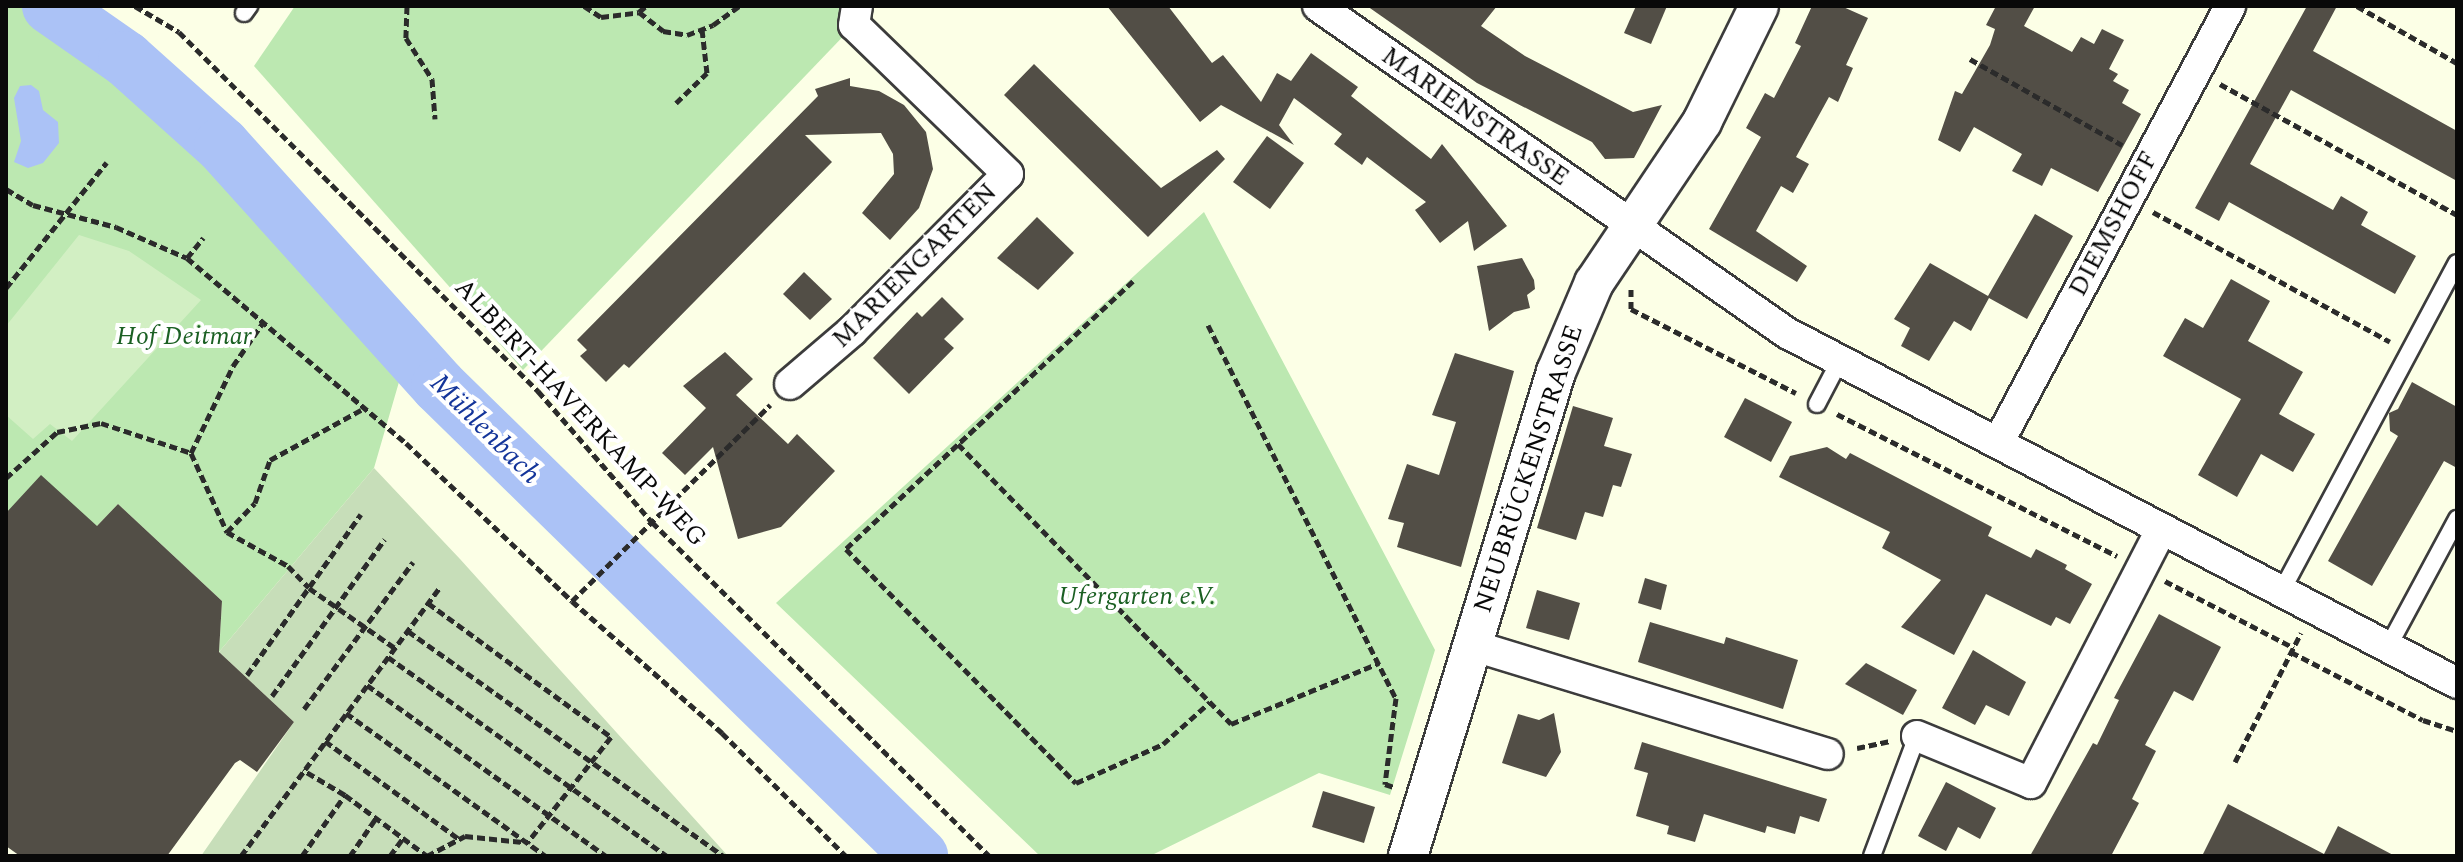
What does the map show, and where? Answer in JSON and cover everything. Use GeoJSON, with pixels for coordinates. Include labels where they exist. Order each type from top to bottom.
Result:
{"type":"FeatureCollection","features":[{"type":"Feature","properties":{"kind":"street","name":"MARIENGARTEN"},"geometry":{"type":"LineString","coordinates":[[790,384],[852,331],[1008,174],[854,25],[857,6]]}},
{"type":"Feature","properties":{"kind":"street","name":"MARIENSTRASSE"},"geometry":{"type":"LineString","coordinates":[[1318,6],[1632,228]]}},
{"type":"Feature","properties":{"kind":"street","name":"NEUBRÜCKENSTRASSE"},"geometry":{"type":"LineString","coordinates":[[1408,856],[1556,372],[1594,283],[1702,122],[1759,6]]}},
{"type":"Feature","properties":{"kind":"street","name":"DIEMSHOFF"},"geometry":{"type":"LineString","coordinates":[[1998,443],[2230,6]]}},
{"type":"Feature","properties":{"kind":"street"},"geometry":{"type":"LineString","coordinates":[[1632,228],[1787,333],[2160,532],[2457,683]]}},
{"type":"Feature","properties":{"kind":"street"},"geometry":{"type":"LineString","coordinates":[[1917,736],[2031,783],[2160,532]]}},
{"type":"Feature","properties":{"kind":"street","name":"NEUBRÜCKENSTRASSE"},"geometry":{"type":"LineString","coordinates":[[1471,645],[1828,754]]}},
{"type":"Feature","properties":{"kind":"lane"},"geometry":{"type":"LineString","coordinates":[[2280,594],[2457,263]]}},
{"type":"Feature","properties":{"kind":"lane"},"geometry":{"type":"LineString","coordinates":[[1817,404],[1840,360]]}},
{"type":"Feature","properties":{"kind":"lane"},"geometry":{"type":"LineString","coordinates":[[2387,649],[2457,519]]}},
{"type":"Feature","properties":{"kind":"lane"},"geometry":{"type":"LineString","coordinates":[[1872,856],[1917,736]]}},
{"type":"Feature","properties":{"kind":"path","name":"ALBERT-HAVERKAMP-WEG"},"geometry":{"type":"LineString","coordinates":[[135,6],[179,32],[538,391],[652,522],[989,856]]}},
{"type":"Feature","properties":{"kind":"path"},"geometry":{"type":"LineString","coordinates":[[407,6],[406,38],[432,79],[435,119]]}},
{"type":"Feature","properties":{"kind":"path"},"geometry":{"type":"LineString","coordinates":[[584,6],[601,17],[639,12],[646,6]]}},
{"type":"Feature","properties":{"kind":"path"},"geometry":{"type":"LineString","coordinates":[[639,12],[663,31],[687,35],[739,6]]}},
{"type":"Feature","properties":{"kind":"path"},"geometry":{"type":"LineString","coordinates":[[2357,6],[2457,63]]}},
{"type":"Feature","properties":{"kind":"path"},"geometry":{"type":"LineString","coordinates":[[676,103],[707,73],[702,29]]}},
{"type":"Feature","properties":{"kind":"path"},"geometry":{"type":"LineString","coordinates":[[1970,59],[2149,160]]}},
{"type":"Feature","properties":{"kind":"path"},"geometry":{"type":"LineString","coordinates":[[2195,71],[2457,215]]}},
{"type":"Feature","properties":{"kind":"path"},"geometry":{"type":"LineString","coordinates":[[6,288],[107,162]]}},
{"type":"Feature","properties":{"kind":"path"},"geometry":{"type":"LineString","coordinates":[[6,189],[63,215],[127,231],[187,258],[264,321],[361,410],[406,443],[572,601],[722,733],[846,856]]}},
{"type":"Feature","properties":{"kind":"path"},"geometry":{"type":"LineString","coordinates":[[2128,199],[2408,353]]}},
{"type":"Feature","properties":{"kind":"path"},"geometry":{"type":"LineString","coordinates":[[187,258],[203,238]]}},
{"type":"Feature","properties":{"kind":"path"},"geometry":{"type":"LineString","coordinates":[[1133,281],[846,549],[1076,783],[1163,744],[1210,702]]}},
{"type":"Feature","properties":{"kind":"path"},"geometry":{"type":"LineString","coordinates":[[1631,282],[1631,309],[2141,568],[2423,720],[2457,731]]}},
{"type":"Feature","properties":{"kind":"path"},"geometry":{"type":"LineString","coordinates":[[191,453],[233,366],[264,321]]}},
{"type":"Feature","properties":{"kind":"path"},"geometry":{"type":"LineString","coordinates":[[1208,325],[1396,698],[1385,784],[1425,800]]}},
{"type":"Feature","properties":{"kind":"path"},"geometry":{"type":"LineString","coordinates":[[572,601],[790,384]]}},
{"type":"Feature","properties":{"kind":"path"},"geometry":{"type":"LineString","coordinates":[[227,532],[255,503],[270,460],[361,410]]}},
{"type":"Feature","properties":{"kind":"path"},"geometry":{"type":"LineString","coordinates":[[6,478],[57,432],[101,423],[191,453],[227,532],[288,566],[309,588],[395,648]]}},
{"type":"Feature","properties":{"kind":"path"},"geometry":{"type":"LineString","coordinates":[[958,444],[1231,724],[1379,663]]}},
{"type":"Feature","properties":{"kind":"path"},"geometry":{"type":"LineString","coordinates":[[247,675],[361,514]]}},
{"type":"Feature","properties":{"kind":"path"},"geometry":{"type":"LineString","coordinates":[[272,696],[385,539]]}},
{"type":"Feature","properties":{"kind":"path"},"geometry":{"type":"LineString","coordinates":[[304,709],[413,562]]}},
{"type":"Feature","properties":{"kind":"path"},"geometry":{"type":"LineString","coordinates":[[241,856],[440,587]]}},
{"type":"Feature","properties":{"kind":"path"},"geometry":{"type":"LineString","coordinates":[[428,603],[611,737],[527,843]]}},
{"type":"Feature","properties":{"kind":"path"},"geometry":{"type":"LineString","coordinates":[[2235,762],[2312,611]]}},
{"type":"Feature","properties":{"kind":"path"},"geometry":{"type":"LineString","coordinates":[[408,631],[723,856]]}},
{"type":"Feature","properties":{"kind":"path"},"geometry":{"type":"LineString","coordinates":[[388,657],[667,856]]}},
{"type":"Feature","properties":{"kind":"path"},"geometry":{"type":"LineString","coordinates":[[367,685],[606,856]]}},
{"type":"Feature","properties":{"kind":"path"},"geometry":{"type":"LineString","coordinates":[[346,713],[546,856]]}},
{"type":"Feature","properties":{"kind":"path"},"geometry":{"type":"LineString","coordinates":[[1828,754],[1917,736]]}},
{"type":"Feature","properties":{"kind":"path"},"geometry":{"type":"LineString","coordinates":[[325,741],[459,839]]}},
{"type":"Feature","properties":{"kind":"path"},"geometry":{"type":"LineString","coordinates":[[303,770],[345,795],[427,856],[459,839],[498,836],[527,843],[537,856]]}},
{"type":"Feature","properties":{"kind":"path"},"geometry":{"type":"LineString","coordinates":[[302,856],[345,795]]}},
{"type":"Feature","properties":{"kind":"path"},"geometry":{"type":"LineString","coordinates":[[350,856],[376,818]]}},
{"type":"Feature","properties":{"kind":"path"},"geometry":{"type":"LineString","coordinates":[[390,856],[403,838]]}},
{"type":"Feature","properties":{"kind":"green space","name":"Hof Deitmar"},"geometry":{"type":"Polygon","coordinates":[[[6,6],[62,6],[164,66],[417,320],[374,468],[219,652],[222,601],[118,504],[97,526],[6,513],[6,6]]]}},
{"type":"Feature","properties":{"kind":"green space"},"geometry":{"type":"Polygon","coordinates":[[[295,6],[857,6],[854,25],[523,370],[254,66],[295,6]]]}},
{"type":"Feature","properties":{"kind":"green space","name":"Ufergarten e.V."},"geometry":{"type":"Polygon","coordinates":[[[1204,212],[1435,650],[1390,795],[1319,773],[1150,856],[1040,856],[776,603],[1204,212]]]}},
{"type":"Feature","properties":{"kind":"green space"},"geometry":{"type":"Polygon","coordinates":[[[79,235],[129,251],[201,300],[72,441],[50,424],[33,439],[6,415],[6,326],[79,235]]]}},
{"type":"Feature","properties":{"kind":"green space"},"geometry":{"type":"Polygon","coordinates":[[[374,468],[728,856],[201,856],[294,722],[219,652],[374,468]]]}},
{"type":"Feature","properties":{"kind":"water"},"geometry":{"type":"Polygon","coordinates":[[[31,85],[39,91],[43,110],[58,122],[59,143],[43,163],[28,168],[14,162],[21,141],[14,98],[20,86],[31,85]]]}},
{"type":"Feature","properties":{"kind":"building"},"geometry":{"type":"Polygon","coordinates":[[[1107,6],[1168,6],[1212,63],[1223,55],[1261,102],[1277,73],[1291,81],[1311,53],[1358,87],[1351,96],[1431,159],[1442,144],[1507,226],[1474,251],[1468,221],[1440,243],[1415,210],[1426,202],[1367,157],[1362,165],[1334,144],[1342,134],[1294,98],[1279,125],[1294,145],[1221,105],[1200,122],[1107,6]]]}},
{"type":"Feature","properties":{"kind":"building"},"geometry":{"type":"Polygon","coordinates":[[[1367,6],[1497,6],[1481,26],[1525,56],[1633,112],[1662,105],[1634,158],[1605,159],[1592,142],[1477,83],[1367,6]]]}},
{"type":"Feature","properties":{"kind":"building"},"geometry":{"type":"Polygon","coordinates":[[[1636,6],[1667,6],[1651,44],[1624,33],[1636,6]]]}},
{"type":"Feature","properties":{"kind":"building"},"geometry":{"type":"Polygon","coordinates":[[[1812,6],[1841,6],[1868,18],[1846,65],[1853,68],[1838,102],[1829,97],[1796,157],[1809,164],[1793,193],[1781,186],[1756,231],[1807,266],[1797,282],[1709,229],[1761,137],[1746,128],[1765,93],[1774,98],[1801,46],[1795,43],[1812,6]]]}},
{"type":"Feature","properties":{"kind":"building"},"geometry":{"type":"Polygon","coordinates":[[[1996,6],[2035,6],[2024,26],[2072,52],[2081,37],[2094,44],[2102,29],[2124,40],[2109,69],[2118,74],[2113,81],[2129,90],[2122,103],[2141,114],[2098,192],[2051,168],[2042,186],[2012,171],[2022,154],[1974,127],[1960,152],[1938,140],[1955,91],[1962,94],[1990,45],[1995,29],[1986,25],[1996,6]]]}},
{"type":"Feature","properties":{"kind":"building"},"geometry":{"type":"Polygon","coordinates":[[[2307,6],[2337,6],[2313,51],[2457,131],[2457,181],[2291,90],[2250,164],[2333,210],[2341,196],[2368,212],[2361,225],[2416,256],[2395,294],[2229,202],[2219,221],[2195,208],[2307,6]]]}},
{"type":"Feature","properties":{"kind":"building"},"geometry":{"type":"Polygon","coordinates":[[[1034,64],[1161,188],[1217,150],[1225,159],[1148,237],[1004,95],[1034,64]]]}},
{"type":"Feature","properties":{"kind":"building"},"geometry":{"type":"Polygon","coordinates":[[[850,78],[850,86],[879,91],[904,105],[926,132],[933,169],[919,208],[890,240],[862,213],[894,174],[893,154],[881,133],[805,135],[832,162],[629,368],[624,364],[606,382],[580,356],[587,350],[577,340],[818,96],[815,89],[850,78]]]}},
{"type":"Feature","properties":{"kind":"building"},"geometry":{"type":"Polygon","coordinates":[[[1267,136],[1304,163],[1270,209],[1233,182],[1267,136]]]}},
{"type":"Feature","properties":{"kind":"building"},"geometry":{"type":"Polygon","coordinates":[[[2035,214],[2073,236],[2027,319],[1989,298],[1971,331],[1954,321],[1929,361],[1901,346],[1910,328],[1894,319],[1930,263],[1988,296],[2035,214]]]}},
{"type":"Feature","properties":{"kind":"building"},"geometry":{"type":"Polygon","coordinates":[[[1037,217],[1074,253],[1038,290],[997,258],[1037,217]]]}},
{"type":"Feature","properties":{"kind":"building"},"geometry":{"type":"Polygon","coordinates":[[[1522,258],[1534,280],[1535,289],[1527,295],[1530,308],[1514,312],[1489,331],[1477,266],[1522,258]]]}},
{"type":"Feature","properties":{"kind":"building"},"geometry":{"type":"Polygon","coordinates":[[[804,272],[832,299],[810,320],[783,294],[804,272]]]}},
{"type":"Feature","properties":{"kind":"building"},"geometry":{"type":"Polygon","coordinates":[[[2231,279],[2270,301],[2248,341],[2303,372],[2279,414],[2315,434],[2293,472],[2261,454],[2237,497],[2198,475],[2241,399],[2163,356],[2185,318],[2203,328],[2231,279]]]}},
{"type":"Feature","properties":{"kind":"building"},"geometry":{"type":"Polygon","coordinates":[[[942,297],[964,319],[944,339],[954,348],[909,394],[873,358],[917,312],[922,317],[942,297]]]}},
{"type":"Feature","properties":{"kind":"building"},"geometry":{"type":"Polygon","coordinates":[[[725,352],[753,379],[736,395],[788,444],[797,434],[835,471],[781,527],[738,539],[713,447],[685,475],[662,453],[706,408],[683,386],[725,352]]]}},
{"type":"Feature","properties":{"kind":"building"},"geometry":{"type":"Polygon","coordinates":[[[1455,353],[1514,371],[1461,567],[1397,547],[1404,523],[1388,519],[1407,464],[1439,475],[1456,422],[1432,415],[1455,353]]]}},
{"type":"Feature","properties":{"kind":"building"},"geometry":{"type":"Polygon","coordinates":[[[2412,382],[2457,407],[2457,468],[2444,461],[2372,586],[2328,561],[2398,436],[2390,431],[2389,413],[2398,409],[2412,382]]]}},
{"type":"Feature","properties":{"kind":"building"},"geometry":{"type":"Polygon","coordinates":[[[1745,398],[1792,422],[1771,462],[1724,437],[1745,398]]]}},
{"type":"Feature","properties":{"kind":"building"},"geometry":{"type":"Polygon","coordinates":[[[1573,406],[1613,418],[1604,446],[1632,454],[1621,487],[1613,485],[1603,517],[1585,512],[1576,540],[1537,528],[1573,406]]]}},
{"type":"Feature","properties":{"kind":"building"},"geometry":{"type":"Polygon","coordinates":[[[1827,447],[1846,459],[1850,453],[1992,527],[1988,536],[2031,558],[2036,549],[2067,565],[2065,569],[2092,584],[2070,624],[2056,617],[2051,626],[1986,594],[1954,655],[1901,627],[1941,580],[1882,548],[1890,532],[1779,477],[1790,456],[1827,447]]]}},
{"type":"Feature","properties":{"kind":"building"},"geometry":{"type":"Polygon","coordinates":[[[41,475],[97,526],[118,504],[222,601],[219,652],[294,722],[257,772],[240,760],[235,763],[167,856],[20,856],[6,846],[6,513],[41,475]]]}},
{"type":"Feature","properties":{"kind":"building"},"geometry":{"type":"Polygon","coordinates":[[[1645,578],[1667,585],[1661,610],[1638,603],[1645,578]]]}},
{"type":"Feature","properties":{"kind":"building"},"geometry":{"type":"Polygon","coordinates":[[[1537,590],[1580,603],[1569,640],[1526,628],[1537,590]]]}},
{"type":"Feature","properties":{"kind":"building"},"geometry":{"type":"Polygon","coordinates":[[[2159,614],[2221,647],[2193,701],[2174,691],[2145,745],[2156,751],[2132,799],[2139,803],[2111,856],[2030,856],[2093,743],[2097,745],[2119,700],[2114,698],[2159,614]]]}},
{"type":"Feature","properties":{"kind":"building"},"geometry":{"type":"Polygon","coordinates":[[[1650,622],[1724,644],[1726,637],[1798,660],[1783,709],[1638,662],[1650,622]]]}},
{"type":"Feature","properties":{"kind":"building"},"geometry":{"type":"Polygon","coordinates":[[[1973,650],[2026,682],[2009,716],[1986,705],[1975,725],[1942,708],[1973,650]]]}},
{"type":"Feature","properties":{"kind":"building"},"geometry":{"type":"Polygon","coordinates":[[[1866,663],[1917,690],[1903,715],[1845,684],[1866,663]]]}},
{"type":"Feature","properties":{"kind":"building"},"geometry":{"type":"Polygon","coordinates":[[[1554,713],[1561,752],[1546,777],[1502,763],[1518,714],[1539,720],[1554,713]]]}},
{"type":"Feature","properties":{"kind":"building"},"geometry":{"type":"Polygon","coordinates":[[[1642,742],[1827,799],[1819,822],[1800,816],[1795,834],[1767,826],[1765,833],[1704,814],[1695,842],[1667,834],[1669,826],[1636,816],[1648,773],[1634,769],[1642,742]]]}},
{"type":"Feature","properties":{"kind":"building"},"geometry":{"type":"Polygon","coordinates":[[[1946,782],[1996,808],[1980,839],[1958,827],[1946,851],[1918,836],[1946,782]]]}},
{"type":"Feature","properties":{"kind":"building"},"geometry":{"type":"Polygon","coordinates":[[[1323,791],[1375,807],[1364,843],[1312,827],[1323,791]]]}},
{"type":"Feature","properties":{"kind":"building"},"geometry":{"type":"Polygon","coordinates":[[[2228,804],[2324,854],[2338,826],[2395,856],[2202,856],[2228,804]]]}},
{"type":"Feature","properties":{"kind":"waterway","name":"Mühlenbach"},"geometry":{"type":"LineString","coordinates":[[50,6],[126,59],[222,145],[439,386],[920,856]]}}]}
